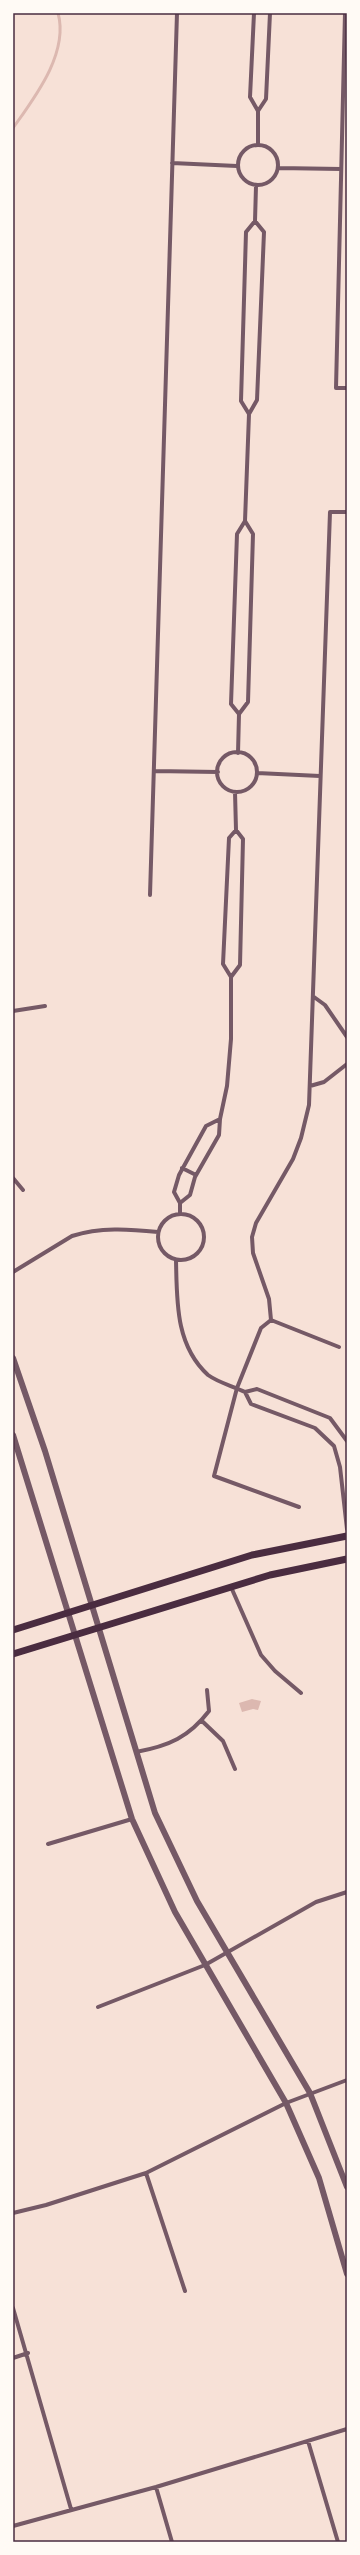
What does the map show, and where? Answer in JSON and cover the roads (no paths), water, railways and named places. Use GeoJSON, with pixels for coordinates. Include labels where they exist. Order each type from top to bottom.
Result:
{"type":"FeatureCollection","features":[{"type":"Feature","properties":{"kind":"main road"},"geometry":{"type":"LineString","coordinates":[[13,1630],[252,1555],[347,1536]]}},
{"type":"Feature","properties":{"kind":"main road"},"geometry":{"type":"LineString","coordinates":[[13,1654],[231,1586],[278,1573],[347,1559]]}},
{"type":"Feature","properties":{"kind":"street"},"geometry":{"type":"LineString","coordinates":[[150,895],[177,13]]}},
{"type":"Feature","properties":{"kind":"street"},"geometry":{"type":"LineString","coordinates":[[254,13],[250,97],[258,111],[258,145]]}},
{"type":"Feature","properties":{"kind":"street"},"geometry":{"type":"LineString","coordinates":[[258,111],[266,99],[270,13]]}},
{"type":"Feature","properties":{"kind":"street"},"geometry":{"type":"LineString","coordinates":[[345,13],[336,388],[347,388]]}},
{"type":"Feature","properties":{"kind":"street"},"geometry":{"type":"LineString","coordinates":[[258,145],[271,150],[276,155],[278,168],[272,180],[266,184],[256,186],[242,179],[237,166],[240,154],[245,149],[258,145]]}},
{"type":"Feature","properties":{"kind":"street"},"geometry":{"type":"LineString","coordinates":[[172,163],[237,166]]}},
{"type":"Feature","properties":{"kind":"street"},"geometry":{"type":"LineString","coordinates":[[278,168],[341,169]]}},
{"type":"Feature","properties":{"kind":"street"},"geometry":{"type":"LineString","coordinates":[[249,414],[241,401],[246,232],[255,221],[256,186]]}},
{"type":"Feature","properties":{"kind":"street"},"geometry":{"type":"LineString","coordinates":[[239,714],[231,704],[234,586],[237,534],[245,521],[249,414],[257,400],[264,232],[255,221]]}},
{"type":"Feature","properties":{"kind":"street"},"geometry":{"type":"LineString","coordinates":[[271,1320],[269,1299],[253,1253],[252,1237],[256,1223],[293,1159],[302,1138],[309,1105],[330,512],[347,512]]}},
{"type":"Feature","properties":{"kind":"street"},"geometry":{"type":"LineString","coordinates":[[238,753],[239,714],[248,702],[253,534],[245,521]]}},
{"type":"Feature","properties":{"kind":"street"},"geometry":{"type":"LineString","coordinates":[[238,753],[249,756],[253,761],[257,773],[252,785],[247,789],[235,792],[223,786],[218,772],[224,757],[238,753]]}},
{"type":"Feature","properties":{"kind":"street"},"geometry":{"type":"LineString","coordinates":[[154,771],[218,772]]}},
{"type":"Feature","properties":{"kind":"street"},"geometry":{"type":"LineString","coordinates":[[257,773],[320,776]]}},
{"type":"Feature","properties":{"kind":"street"},"geometry":{"type":"LineString","coordinates":[[231,977],[240,965],[242,839],[236,830],[235,792]]}},
{"type":"Feature","properties":{"kind":"street"},"geometry":{"type":"LineString","coordinates":[[180,1203],[190,1195],[196,1176],[219,1135],[220,1119],[230,1066],[231,977],[223,964],[229,838],[236,830]]}},
{"type":"Feature","properties":{"kind":"street"},"geometry":{"type":"LineString","coordinates":[[314,997],[325,1005],[347,1037]]}},
{"type":"Feature","properties":{"kind":"street"},"geometry":{"type":"LineString","coordinates":[[13,1011],[45,1006]]}},
{"type":"Feature","properties":{"kind":"street"},"geometry":{"type":"LineString","coordinates":[[310,1086],[324,1082],[347,1064]]}},
{"type":"Feature","properties":{"kind":"street"},"geometry":{"type":"LineString","coordinates":[[180,1213],[180,1203],[174,1192],[182,1168],[206,1126],[220,1119]]}},
{"type":"Feature","properties":{"kind":"street"},"geometry":{"type":"LineString","coordinates":[[182,1168],[196,1176]]}},
{"type":"Feature","properties":{"kind":"street"},"geometry":{"type":"LineString","coordinates":[[13,1178],[24,1190]]}},
{"type":"Feature","properties":{"kind":"street"},"geometry":{"type":"LineString","coordinates":[[180,1213],[195,1219],[201,1225],[204,1240],[197,1254],[183,1260],[176,1260],[163,1252],[159,1246],[158,1232],[166,1218],[180,1213]]}},
{"type":"Feature","properties":{"kind":"street"},"geometry":{"type":"LineString","coordinates":[[13,1272],[72,1236],[83,1232],[129,1229],[158,1232]]}},
{"type":"Feature","properties":{"kind":"street"},"geometry":{"type":"LineString","coordinates":[[176,1260],[179,1323],[187,1346],[209,1375],[245,1392],[251,1404],[314,1428],[334,1446],[340,1467],[347,1529]]}},
{"type":"Feature","properties":{"kind":"street"},"geometry":{"type":"LineString","coordinates":[[271,1320],[339,1347]]}},
{"type":"Feature","properties":{"kind":"street"},"geometry":{"type":"LineString","coordinates":[[271,1320],[261,1328],[237,1388],[214,1476],[299,1507]]}},
{"type":"Feature","properties":{"kind":"street"},"geometry":{"type":"LineString","coordinates":[[13,1358],[45,1451],[155,1813],[197,1901],[229,1953],[310,2093],[347,2187]]}},
{"type":"Feature","properties":{"kind":"street"},"geometry":{"type":"LineString","coordinates":[[245,1392],[258,1389],[330,1418],[347,1441]]}},
{"type":"Feature","properties":{"kind":"street"},"geometry":{"type":"LineString","coordinates":[[13,1435],[74,1636],[132,1819],[175,1912],[286,2103],[319,2178],[347,2274]]}},
{"type":"Feature","properties":{"kind":"street"},"geometry":{"type":"LineString","coordinates":[[231,1586],[261,1655],[275,1671],[301,1693]]}},
{"type":"Feature","properties":{"kind":"street"},"geometry":{"type":"LineString","coordinates":[[136,1752],[156,1748],[180,1739],[202,1721],[209,1711],[207,1690]]}},
{"type":"Feature","properties":{"kind":"street"},"geometry":{"type":"LineString","coordinates":[[202,1721],[223,1741],[235,1769]]}},
{"type":"Feature","properties":{"kind":"street"},"geometry":{"type":"LineString","coordinates":[[48,1844],[132,1819]]}},
{"type":"Feature","properties":{"kind":"street"},"geometry":{"type":"LineString","coordinates":[[98,2007],[205,1965],[229,1953],[316,1902],[347,1892]]}},
{"type":"Feature","properties":{"kind":"street"},"geometry":{"type":"LineString","coordinates":[[13,2213],[46,2205],[146,2173],[286,2103],[347,2080]]}},
{"type":"Feature","properties":{"kind":"street"},"geometry":{"type":"LineString","coordinates":[[146,2173],[184,2291]]}},
{"type":"Feature","properties":{"kind":"street"},"geometry":{"type":"LineString","coordinates":[[13,2308],[28,2353],[71,2509]]}},
{"type":"Feature","properties":{"kind":"street"},"geometry":{"type":"LineString","coordinates":[[13,2358],[28,2353]]}},
{"type":"Feature","properties":{"kind":"street"},"geometry":{"type":"LineString","coordinates":[[13,2526],[156,2487],[347,2429]]}},
{"type":"Feature","properties":{"kind":"street"},"geometry":{"type":"LineString","coordinates":[[308,2442],[338,2542]]}},
{"type":"Feature","properties":{"kind":"street"},"geometry":{"type":"LineString","coordinates":[[156,2487],[172,2542]]}},
{"type":"Feature","properties":{"kind":"waterway"},"geometry":{"type":"LineString","coordinates":[[13,128],[40,89],[54,59],[59,43],[60,28],[58,13]]}}]}
